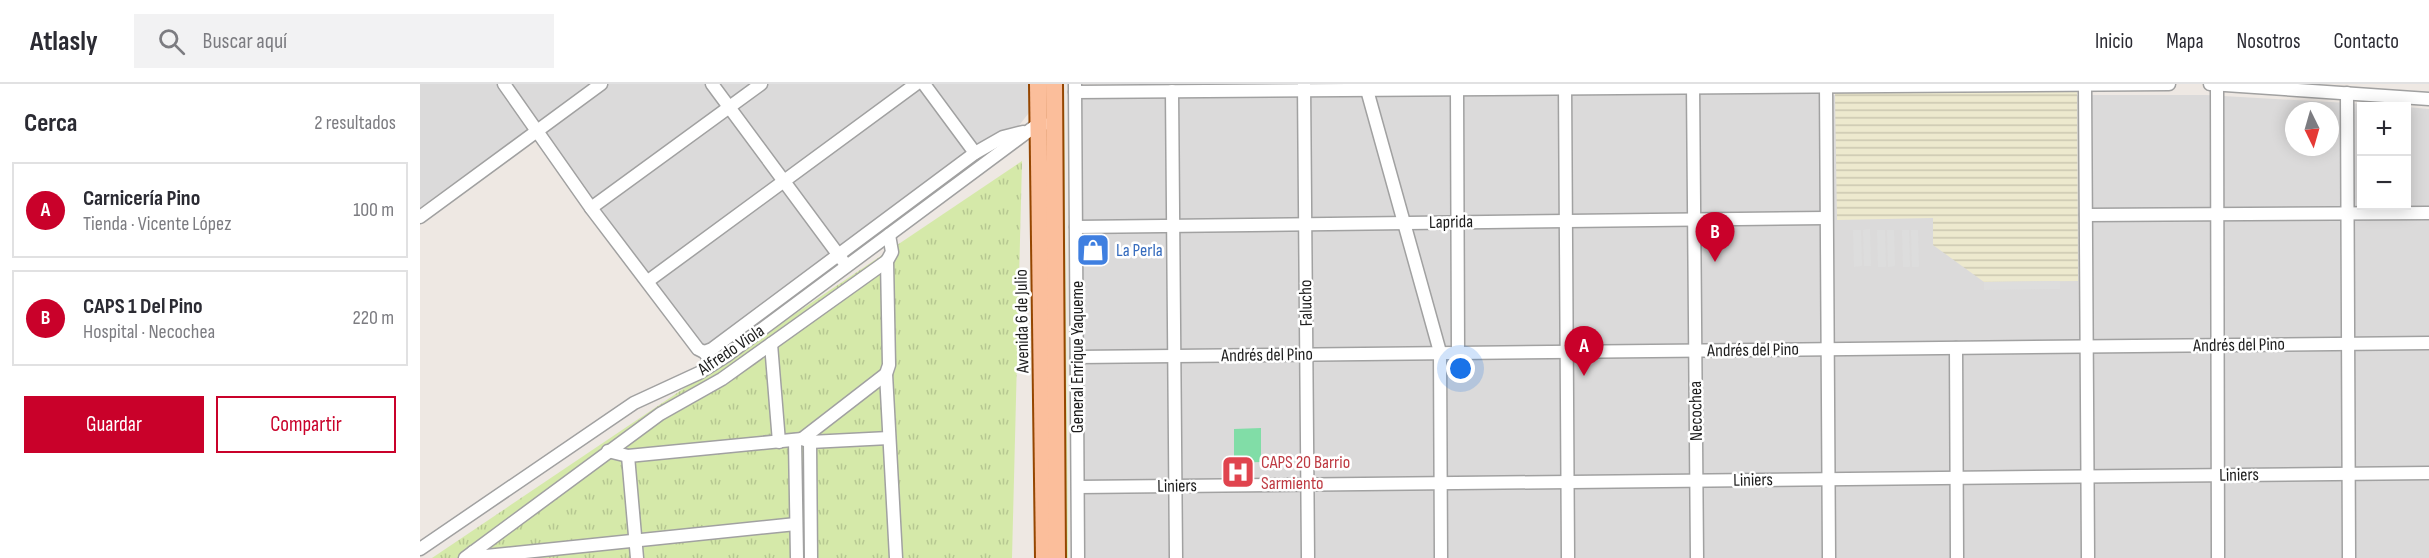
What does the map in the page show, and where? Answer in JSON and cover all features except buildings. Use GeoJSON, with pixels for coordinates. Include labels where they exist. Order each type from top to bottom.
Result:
{"type":"FeatureCollection","features":[{"type":"Feature","properties":{"kind":"main road","name":"Avenida 6 de Julio"},"geometry":{"type":"LineString","coordinates":[[1038,84],[1057,558]]}},
{"type":"Feature","properties":{"kind":"main road","name":"Avenida 6 de Julio"},"geometry":{"type":"LineString","coordinates":[[1044,558],[1040,126],[1054,84]]}},
{"type":"Feature","properties":{"kind":"street"},"geometry":{"type":"LineString","coordinates":[[504,84],[591,208],[698,349],[704,352],[713,364]]}},
{"type":"Feature","properties":{"kind":"street"},"geometry":{"type":"LineString","coordinates":[[420,217],[601,84]]}},
{"type":"Feature","properties":{"kind":"street"},"geometry":{"type":"LineString","coordinates":[[712,84],[847,266]]}},
{"type":"Feature","properties":{"kind":"street"},"geometry":{"type":"LineString","coordinates":[[591,208],[761,84]]}},
{"type":"Feature","properties":{"kind":"street"},"geometry":{"type":"LineString","coordinates":[[648,281],[916,84]]}},
{"type":"Feature","properties":{"kind":"street"},"geometry":{"type":"LineString","coordinates":[[924,84],[975,153]]}},
{"type":"Feature","properties":{"kind":"street"},"geometry":{"type":"LineString","coordinates":[[1693,85],[1724,84]]}},
{"type":"Feature","properties":{"kind":"street"},"geometry":{"type":"LineString","coordinates":[[1075,89],[2169,84]]}},
{"type":"Feature","properties":{"kind":"street","name":"Necochea"},"geometry":{"type":"LineString","coordinates":[[1693,85],[1697,558]]}},
{"type":"Feature","properties":{"kind":"street"},"geometry":{"type":"LineString","coordinates":[[1829,85],[1826,218],[1829,558]]}},
{"type":"Feature","properties":{"kind":"street"},"geometry":{"type":"LineString","coordinates":[[2085,85],[2088,558]]}},
{"type":"Feature","properties":{"kind":"street"},"geometry":{"type":"LineString","coordinates":[[2218,558],[2213,85],[2429,99]]}},
{"type":"Feature","properties":{"kind":"street"},"geometry":{"type":"LineString","coordinates":[[1434,87],[1457,89],[1565,86]]}},
{"type":"Feature","properties":{"kind":"street"},"geometry":{"type":"LineString","coordinates":[[1565,86],[1568,558]]}},
{"type":"Feature","properties":{"kind":"street"},"geometry":{"type":"LineString","coordinates":[[1075,89],[1172,91],[1304,87]]}},
{"type":"Feature","properties":{"kind":"street","name":"Falucho"},"geometry":{"type":"LineString","coordinates":[[1304,87],[1308,558]]}},
{"type":"Feature","properties":{"kind":"street"},"geometry":{"type":"LineString","coordinates":[[1364,87],[1440,352],[1441,558]]}},
{"type":"Feature","properties":{"kind":"street","name":"General Enrique Yaqueme"},"geometry":{"type":"LineString","coordinates":[[1075,89],[1078,558]]}},
{"type":"Feature","properties":{"kind":"street"},"geometry":{"type":"LineString","coordinates":[[1457,89],[1458,352]]}},
{"type":"Feature","properties":{"kind":"street"},"geometry":{"type":"LineString","coordinates":[[1172,91],[1176,558]]}},
{"type":"Feature","properties":{"kind":"street"},"geometry":{"type":"LineString","coordinates":[[2347,93],[2349,558]]}},
{"type":"Feature","properties":{"kind":"street","name":"Alfredo Viola"},"geometry":{"type":"LineString","coordinates":[[704,352],[712,349],[975,153],[1003,137],[1040,126]]}},
{"type":"Feature","properties":{"kind":"street","name":"Alfredo Viola"},"geometry":{"type":"LineString","coordinates":[[420,549],[634,404],[713,364],[1040,126]]}},
{"type":"Feature","properties":{"kind":"street"},"geometry":{"type":"LineString","coordinates":[[2086,215],[2429,213]]}},
{"type":"Feature","properties":{"kind":"street","name":"Laprida"},"geometry":{"type":"LineString","coordinates":[[1076,227],[1826,218]]}},
{"type":"Feature","properties":{"kind":"street"},"geometry":{"type":"LineString","coordinates":[[469,555],[660,414],[722,379],[887,261],[892,252],[889,235]]}},
{"type":"Feature","properties":{"kind":"street"},"geometry":{"type":"LineString","coordinates":[[887,261],[889,365],[886,374],[896,558]]}},
{"type":"Feature","properties":{"kind":"street","name":"Andrés del Pino"},"geometry":{"type":"LineString","coordinates":[[1077,357],[2429,343]]}},
{"type":"Feature","properties":{"kind":"street"},"geometry":{"type":"LineString","coordinates":[[771,344],[779,442]]}},
{"type":"Feature","properties":{"kind":"street"},"geometry":{"type":"LineString","coordinates":[[1956,348],[1957,558]]}},
{"type":"Feature","properties":{"kind":"street"},"geometry":{"type":"LineString","coordinates":[[796,558],[802,440],[886,374]]}},
{"type":"Feature","properties":{"kind":"street"},"geometry":{"type":"LineString","coordinates":[[608,451],[628,456],[802,440],[889,438]]}},
{"type":"Feature","properties":{"kind":"street"},"geometry":{"type":"LineString","coordinates":[[802,440],[811,558]]}},
{"type":"Feature","properties":{"kind":"street"},"geometry":{"type":"LineString","coordinates":[[628,456],[637,558]]}},
{"type":"Feature","properties":{"kind":"street","name":"Liniers"},"geometry":{"type":"LineString","coordinates":[[1078,487],[2429,473]]}},
{"type":"Feature","properties":{"kind":"street"},"geometry":{"type":"LineString","coordinates":[[469,555],[486,557],[796,524]]}},
{"type":"Feature","properties":{"kind":"shaded area"},"geometry":{"type":"Polygon","coordinates":[[[420,84],[1033,84],[1032,109],[1017,128],[707,345],[696,340],[599,208],[539,121],[420,208],[420,84]]]}},
{"type":"Feature","properties":{"kind":"shaded area"},"geometry":{"type":"Polygon","coordinates":[[[1819,84],[1820,95],[2206,95],[2330,102],[2285,102],[2285,156],[2339,156],[2339,103],[2357,104],[2357,210],[2411,210],[2411,107],[2429,109],[2429,558],[1085,558],[1081,96],[1819,84]]]}},
{"type":"Feature","properties":{"kind":"shaded area"},"geometry":{"type":"Polygon","coordinates":[[[2077,92],[2078,281],[1984,282],[1933,245],[1933,218],[1837,220],[1835,93],[2077,92]]]}},
{"type":"Feature","properties":{"kind":"shaded area"},"geometry":{"type":"Polygon","coordinates":[[[1870,229],[1871,266],[1864,266],[1863,230],[1870,229]]]}},
{"type":"Feature","properties":{"kind":"shaded area"},"geometry":{"type":"Polygon","coordinates":[[[1853,230],[1861,230],[1862,266],[1854,267],[1853,230]]]}},
{"type":"Feature","properties":{"kind":"shaded area"},"geometry":{"type":"Polygon","coordinates":[[[1877,230],[1885,230],[1886,267],[1878,267],[1877,230]]]}},
{"type":"Feature","properties":{"kind":"shaded area"},"geometry":{"type":"Polygon","coordinates":[[[1887,230],[1894,230],[1895,266],[1888,267],[1887,230]]]}},
{"type":"Feature","properties":{"kind":"shaded area"},"geometry":{"type":"Polygon","coordinates":[[[1902,230],[1909,230],[1910,267],[1903,267],[1902,230]]]}},
{"type":"Feature","properties":{"kind":"shaded area"},"geometry":{"type":"Polygon","coordinates":[[[1911,230],[1918,230],[1919,267],[1912,267],[1911,230]]]}},
{"type":"Feature","properties":{"kind":"shaded area"},"geometry":{"type":"Polygon","coordinates":[[[2060,281],[2060,289],[1984,290],[1984,282],[2060,281]]]}},
{"type":"Feature","properties":{"kind":"green space"},"geometry":{"type":"Polygon","coordinates":[[[1060,84],[1064,84],[1068,558],[1063,558],[1060,84]]]}},
{"type":"Feature","properties":{"kind":"green space"},"geometry":{"type":"Polygon","coordinates":[[[1022,161],[1012,558],[432,558],[1022,161]]]}},
{"type":"Feature","properties":{"kind":"green space"},"geometry":{"type":"Polygon","coordinates":[[[1261,428],[1261,462],[1234,463],[1234,429],[1261,428]]]}},
{"type":"Feature","properties":{"kind":"place","name":"La Perla"},"geometry":{"type":"Point","coordinates":[1093,250]}},
{"type":"Feature","properties":{"kind":"place","name":"CAPS 1 Del Pino"},"geometry":{"type":"Point","coordinates":[1715,262]}},
{"type":"Feature","properties":{"kind":"place","name":"Carnicería Pino"},"geometry":{"type":"Point","coordinates":[1584,376]}},
{"type":"Feature","properties":{"kind":"place","name":"CAPS 20 Barrio Sarmiento"},"geometry":{"type":"Point","coordinates":[1238,472]}}]}
